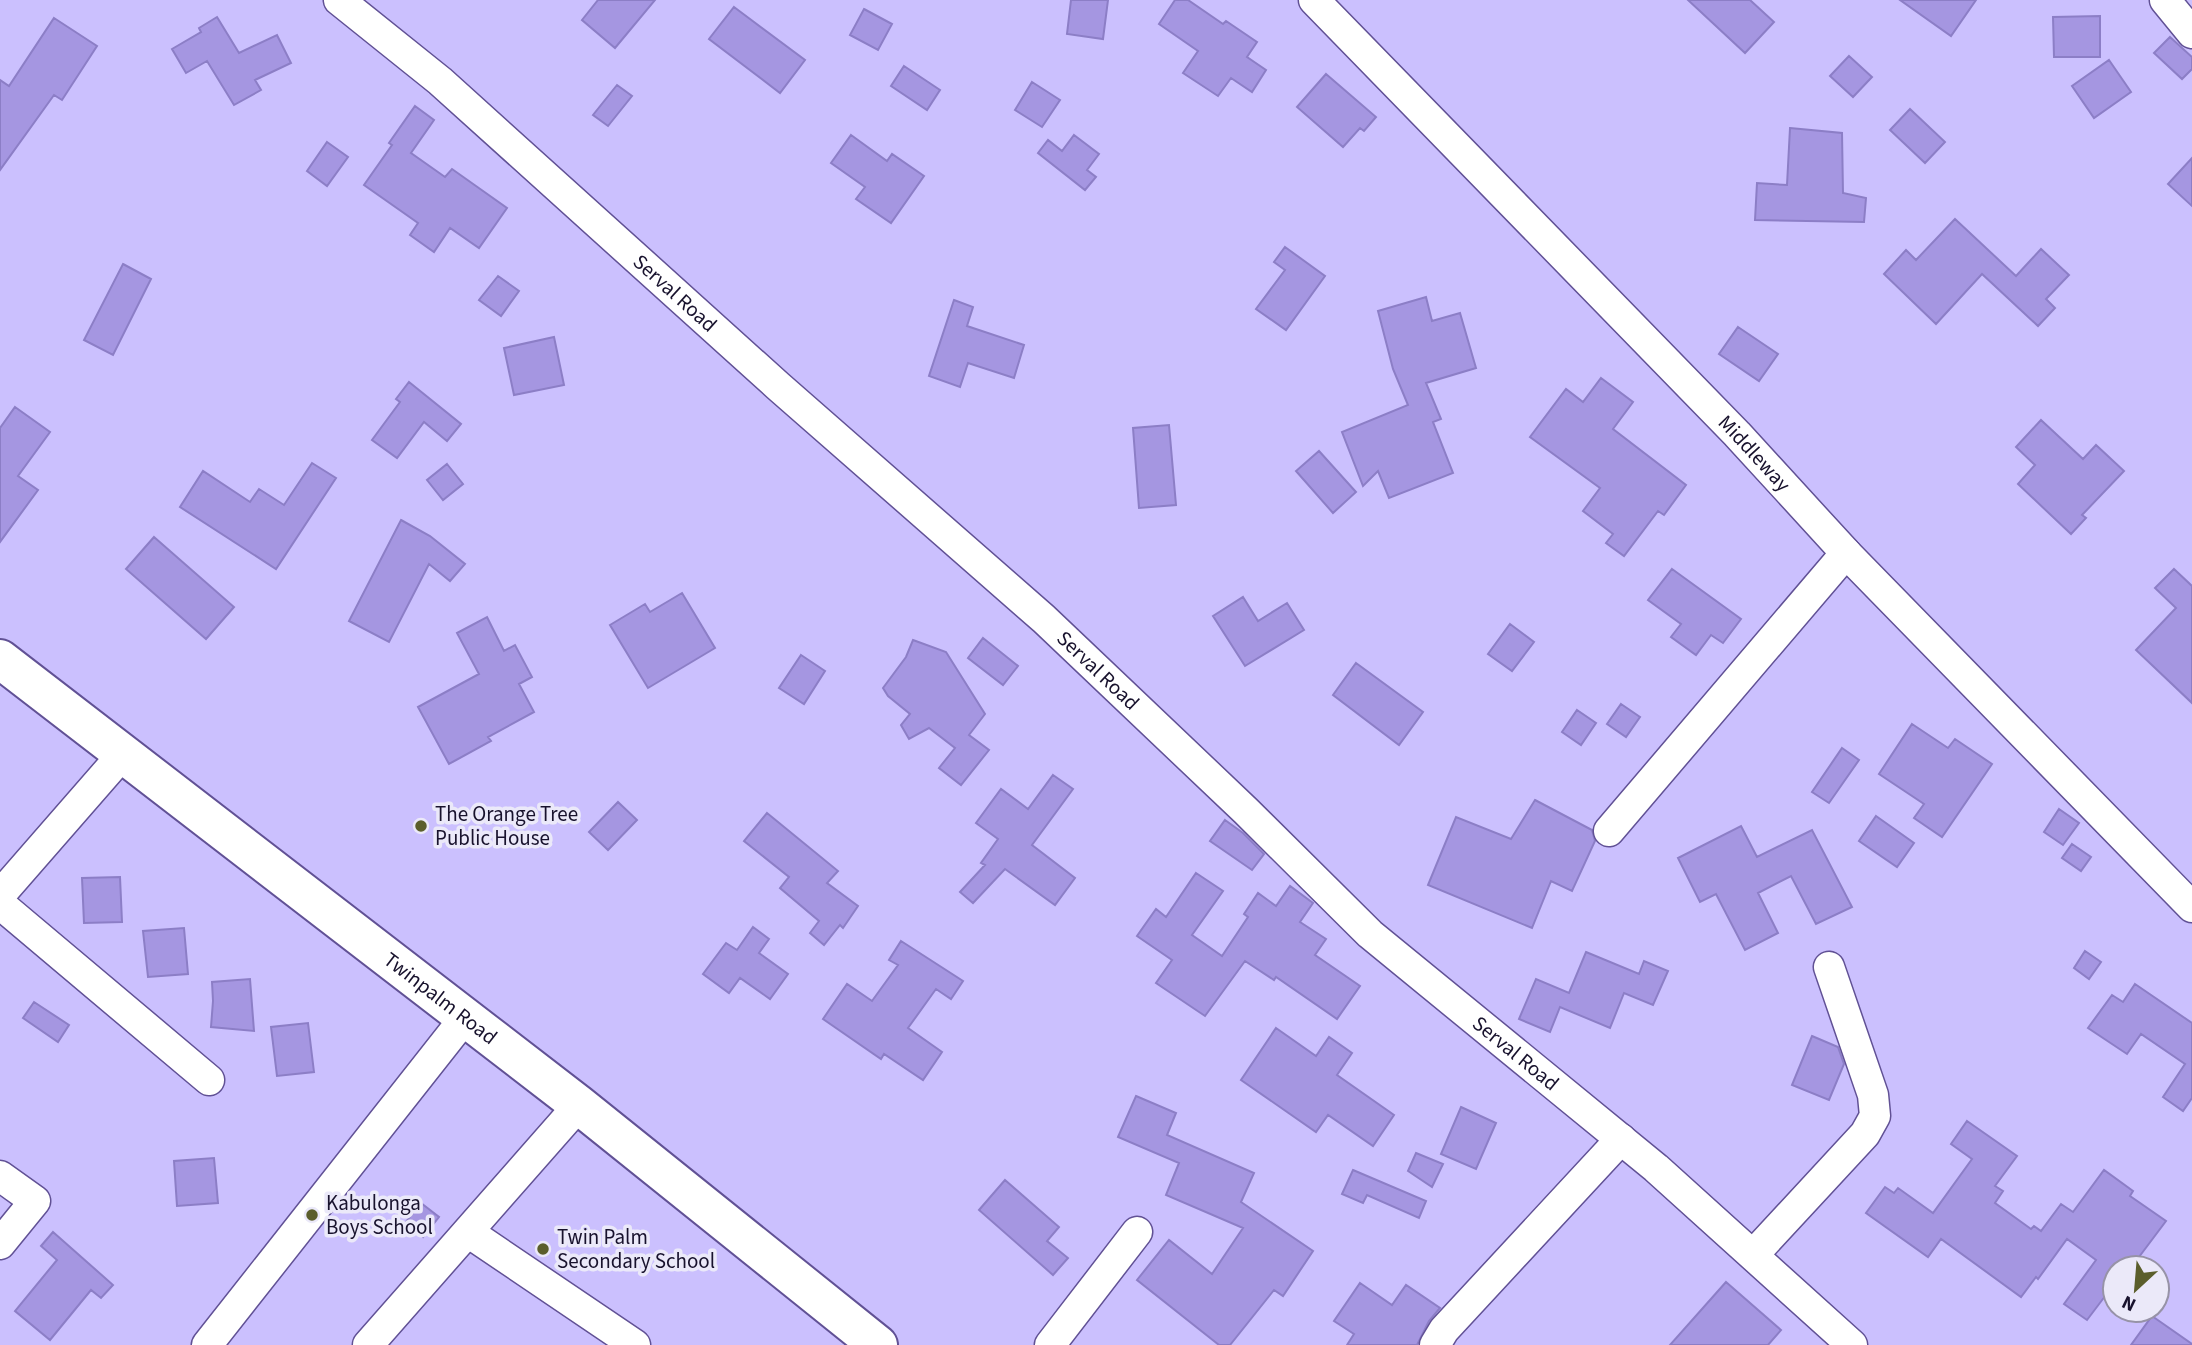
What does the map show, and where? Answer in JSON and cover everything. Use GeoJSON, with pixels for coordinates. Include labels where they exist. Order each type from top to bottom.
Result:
{"type":"FeatureCollection","features":[{"type":"Feature","properties":{"kind":"main road","name":"Twinpalm Road"},"geometry":{"type":"LineString","coordinates":[[0,659],[579,1105],[878,1345]]}},
{"type":"Feature","properties":{"kind":"street","name":"Serval Road"},"geometry":{"type":"LineString","coordinates":[[339,0],[440,81],[778,386],[1044,619],[1246,811],[1370,934],[1620,1139],[1852,1345]]}},
{"type":"Feature","properties":{"kind":"street","name":"Middleway"},"geometry":{"type":"LineString","coordinates":[[1314,0],[1737,435],[1846,553],[2192,907]]}},
{"type":"Feature","properties":{"kind":"street"},"geometry":{"type":"LineString","coordinates":[[2165,0],[2192,33]]}},
{"type":"Feature","properties":{"kind":"street"},"geometry":{"type":"LineString","coordinates":[[1609,831],[1846,553]]}},
{"type":"Feature","properties":{"kind":"street"},"geometry":{"type":"LineString","coordinates":[[0,895],[123,754]]}},
{"type":"Feature","properties":{"kind":"street"},"geometry":{"type":"LineString","coordinates":[[0,904],[70,966],[209,1080]]}},
{"type":"Feature","properties":{"kind":"street"},"geometry":{"type":"LineString","coordinates":[[1753,1255],[1865,1134],[1875,1116],[1873,1095],[1829,967]]}},
{"type":"Feature","properties":{"kind":"street"},"geometry":{"type":"LineString","coordinates":[[207,1345],[464,1019]]}},
{"type":"Feature","properties":{"kind":"street"},"geometry":{"type":"LineString","coordinates":[[368,1345],[579,1105]]}},
{"type":"Feature","properties":{"kind":"street"},"geometry":{"type":"LineString","coordinates":[[1435,1345],[1444,1330],[1620,1139]]}},
{"type":"Feature","properties":{"kind":"street"},"geometry":{"type":"LineString","coordinates":[[0,1176],[35,1201],[0,1244]]}},
{"type":"Feature","properties":{"kind":"street"},"geometry":{"type":"LineString","coordinates":[[468,1232],[635,1345]]}},
{"type":"Feature","properties":{"kind":"street"},"geometry":{"type":"LineString","coordinates":[[1050,1345],[1137,1232]]}},
{"type":"Feature","properties":{"kind":"building"},"geometry":{"type":"Polygon","coordinates":[[[598,0],[655,0],[615,48],[582,20],[598,0]]]}},
{"type":"Feature","properties":{"kind":"building"},"geometry":{"type":"Polygon","coordinates":[[[1071,0],[1108,0],[1103,39],[1067,34],[1071,0]]]}},
{"type":"Feature","properties":{"kind":"building"},"geometry":{"type":"Polygon","coordinates":[[[1175,0],[1188,0],[1223,24],[1226,21],[1257,42],[1247,57],[1266,70],[1252,92],[1231,78],[1218,96],[1183,73],[1198,51],[1159,24],[1175,0]]]}},
{"type":"Feature","properties":{"kind":"building"},"geometry":{"type":"Polygon","coordinates":[[[1688,0],[1750,0],[1774,22],[1745,53],[1688,0]]]}},
{"type":"Feature","properties":{"kind":"building"},"geometry":{"type":"Polygon","coordinates":[[[1900,0],[1976,0],[1951,36],[1900,0]]]}},
{"type":"Feature","properties":{"kind":"building"},"geometry":{"type":"Polygon","coordinates":[[[734,7],[805,60],[780,93],[709,39],[734,7]]]}},
{"type":"Feature","properties":{"kind":"building"},"geometry":{"type":"Polygon","coordinates":[[[864,9],[892,24],[878,50],[850,35],[864,9]]]}},
{"type":"Feature","properties":{"kind":"building"},"geometry":{"type":"Polygon","coordinates":[[[2100,16],[2100,57],[2054,57],[2053,17],[2100,16]]]}},
{"type":"Feature","properties":{"kind":"building"},"geometry":{"type":"Polygon","coordinates":[[[217,17],[239,53],[277,35],[291,63],[255,80],[261,90],[234,105],[207,61],[186,73],[172,49],[201,32],[199,28],[217,17]]]}},
{"type":"Feature","properties":{"kind":"building"},"geometry":{"type":"Polygon","coordinates":[[[54,18],[97,46],[62,100],[54,95],[0,170],[0,80],[9,86],[54,18]]]}},
{"type":"Feature","properties":{"kind":"building"},"geometry":{"type":"Polygon","coordinates":[[[2170,37],[2192,57],[2192,69],[2182,79],[2154,53],[2170,37]]]}},
{"type":"Feature","properties":{"kind":"building"},"geometry":{"type":"Polygon","coordinates":[[[1849,56],[1872,77],[1853,97],[1830,76],[1849,56]]]}},
{"type":"Feature","properties":{"kind":"building"},"geometry":{"type":"Polygon","coordinates":[[[2109,60],[2131,92],[2094,118],[2072,86],[2109,60]]]}},
{"type":"Feature","properties":{"kind":"building"},"geometry":{"type":"Polygon","coordinates":[[[904,66],[940,90],[927,110],[891,86],[904,66]]]}},
{"type":"Feature","properties":{"kind":"building"},"geometry":{"type":"Polygon","coordinates":[[[1326,74],[1376,117],[1364,131],[1360,128],[1343,147],[1297,107],[1326,74]]]}},
{"type":"Feature","properties":{"kind":"building"},"geometry":{"type":"Polygon","coordinates":[[[1032,82],[1060,100],[1042,127],[1015,110],[1032,82]]]}},
{"type":"Feature","properties":{"kind":"building"},"geometry":{"type":"Polygon","coordinates":[[[617,85],[632,96],[608,126],[593,115],[617,85]]]}},
{"type":"Feature","properties":{"kind":"building"},"geometry":{"type":"Polygon","coordinates":[[[415,106],[434,120],[411,153],[445,177],[452,169],[507,208],[479,248],[450,228],[434,252],[410,235],[418,223],[364,185],[415,106]]]}},
{"type":"Feature","properties":{"kind":"building"},"geometry":{"type":"Polygon","coordinates":[[[1910,109],[1945,142],[1925,163],[1890,130],[1910,109]]]}},
{"type":"Feature","properties":{"kind":"building"},"geometry":{"type":"Polygon","coordinates":[[[1790,128],[1842,133],[1843,193],[1866,198],[1864,222],[1755,220],[1757,183],[1787,185],[1790,128]]]}},
{"type":"Feature","properties":{"kind":"building"},"geometry":{"type":"Polygon","coordinates":[[[851,135],[887,161],[892,154],[924,176],[891,223],[856,199],[865,187],[831,163],[851,135]]]}},
{"type":"Feature","properties":{"kind":"building"},"geometry":{"type":"Polygon","coordinates":[[[1074,135],[1099,154],[1087,170],[1096,177],[1085,190],[1038,153],[1048,140],[1062,151],[1074,135]]]}},
{"type":"Feature","properties":{"kind":"building"},"geometry":{"type":"Polygon","coordinates":[[[327,142],[348,157],[327,186],[307,171],[327,142]]]}},
{"type":"Feature","properties":{"kind":"building"},"geometry":{"type":"Polygon","coordinates":[[[2192,158],[2192,206],[2168,184],[2192,158]]]}},
{"type":"Feature","properties":{"kind":"building"},"geometry":{"type":"Polygon","coordinates":[[[1955,219],[2016,276],[2041,249],[2069,275],[2046,299],[2055,308],[2038,326],[1982,274],[1936,324],[1884,274],[1906,250],[1916,260],[1955,219]]]}},
{"type":"Feature","properties":{"kind":"building"},"geometry":{"type":"Polygon","coordinates":[[[1285,247],[1325,276],[1286,330],[1256,309],[1285,270],[1274,262],[1285,247]]]}},
{"type":"Feature","properties":{"kind":"building"},"geometry":{"type":"Polygon","coordinates":[[[123,264],[151,279],[113,355],[84,340],[123,264]]]}},
{"type":"Feature","properties":{"kind":"building"},"geometry":{"type":"Polygon","coordinates":[[[498,276],[519,291],[501,316],[479,300],[498,276]]]}},
{"type":"Feature","properties":{"kind":"building"},"geometry":{"type":"Polygon","coordinates":[[[1426,297],[1432,321],[1460,313],[1476,368],[1426,383],[1441,419],[1433,422],[1453,473],[1389,498],[1378,471],[1363,486],[1342,432],[1408,405],[1393,369],[1378,311],[1426,297]]]}},
{"type":"Feature","properties":{"kind":"building"},"geometry":{"type":"Polygon","coordinates":[[[954,300],[973,307],[967,326],[1024,345],[1014,378],[968,363],[960,387],[929,376],[954,300]]]}},
{"type":"Feature","properties":{"kind":"building"},"geometry":{"type":"Polygon","coordinates":[[[1738,327],[1778,354],[1759,381],[1719,354],[1738,327]]]}},
{"type":"Feature","properties":{"kind":"building"},"geometry":{"type":"Polygon","coordinates":[[[554,337],[564,385],[514,395],[504,348],[554,337]]]}},
{"type":"Feature","properties":{"kind":"building"},"geometry":{"type":"Polygon","coordinates":[[[1601,378],[1633,402],[1613,429],[1686,485],[1664,515],[1658,511],[1624,556],[1606,543],[1613,534],[1583,511],[1600,488],[1530,437],[1566,389],[1583,402],[1601,378]]]}},
{"type":"Feature","properties":{"kind":"building"},"geometry":{"type":"Polygon","coordinates":[[[409,382],[461,424],[447,441],[424,422],[397,458],[372,440],[400,402],[396,399],[409,382]]]}},
{"type":"Feature","properties":{"kind":"building"},"geometry":{"type":"Polygon","coordinates":[[[15,407],[50,432],[18,476],[38,490],[0,542],[0,428],[15,407]]]}},
{"type":"Feature","properties":{"kind":"building"},"geometry":{"type":"Polygon","coordinates":[[[2041,420],[2083,459],[2096,445],[2124,471],[2082,515],[2086,518],[2071,534],[2018,484],[2035,465],[2016,447],[2041,420]]]}},
{"type":"Feature","properties":{"kind":"building"},"geometry":{"type":"Polygon","coordinates":[[[1169,425],[1176,505],[1139,508],[1133,428],[1169,425]]]}},
{"type":"Feature","properties":{"kind":"building"},"geometry":{"type":"Polygon","coordinates":[[[1319,451],[1356,492],[1333,513],[1296,471],[1319,451]]]}},
{"type":"Feature","properties":{"kind":"building"},"geometry":{"type":"Polygon","coordinates":[[[312,463],[336,478],[276,569],[180,507],[203,471],[250,502],[259,489],[284,505],[312,463]]]}},
{"type":"Feature","properties":{"kind":"building"},"geometry":{"type":"Polygon","coordinates":[[[447,464],[463,484],[443,500],[427,480],[447,464]]]}},
{"type":"Feature","properties":{"kind":"building"},"geometry":{"type":"Polygon","coordinates":[[[401,520],[430,536],[465,564],[450,581],[429,564],[389,642],[349,621],[401,520]]]}},
{"type":"Feature","properties":{"kind":"building"},"geometry":{"type":"Polygon","coordinates":[[[154,537],[234,607],[206,639],[126,569],[154,537]]]}},
{"type":"Feature","properties":{"kind":"building"},"geometry":{"type":"Polygon","coordinates":[[[1672,569],[1741,619],[1723,643],[1711,635],[1696,655],[1671,637],[1681,624],[1648,600],[1672,569]]]}},
{"type":"Feature","properties":{"kind":"building"},"geometry":{"type":"Polygon","coordinates":[[[2174,569],[2192,586],[2192,703],[2136,650],[2176,608],[2155,588],[2174,569]]]}},
{"type":"Feature","properties":{"kind":"building"},"geometry":{"type":"Polygon","coordinates":[[[682,593],[715,648],[648,688],[610,625],[645,604],[650,612],[682,593]]]}},
{"type":"Feature","properties":{"kind":"building"},"geometry":{"type":"Polygon","coordinates":[[[1243,597],[1258,621],[1287,603],[1304,630],[1245,666],[1213,616],[1243,597]]]}},
{"type":"Feature","properties":{"kind":"building"},"geometry":{"type":"Polygon","coordinates":[[[487,617],[504,651],[515,645],[532,677],[519,684],[534,712],[488,737],[491,741],[449,764],[418,707],[479,674],[457,633],[487,617]]]}},
{"type":"Feature","properties":{"kind":"building"},"geometry":{"type":"Polygon","coordinates":[[[1510,624],[1534,642],[1512,671],[1488,654],[1510,624]]]}},
{"type":"Feature","properties":{"kind":"building"},"geometry":{"type":"Polygon","coordinates":[[[983,638],[1018,666],[1003,685],[968,658],[983,638]]]}},
{"type":"Feature","properties":{"kind":"building"},"geometry":{"type":"Polygon","coordinates":[[[913,640],[946,652],[985,714],[969,735],[989,750],[961,785],[939,768],[955,748],[929,728],[909,739],[901,725],[910,714],[888,696],[883,688],[906,657],[913,640]]]}},
{"type":"Feature","properties":{"kind":"building"},"geometry":{"type":"Polygon","coordinates":[[[801,655],[825,671],[804,704],[779,688],[801,655]]]}},
{"type":"Feature","properties":{"kind":"building"},"geometry":{"type":"Polygon","coordinates":[[[1356,663],[1423,712],[1399,745],[1333,695],[1356,663]]]}},
{"type":"Feature","properties":{"kind":"building"},"geometry":{"type":"Polygon","coordinates":[[[1621,704],[1640,717],[1626,737],[1607,724],[1621,704]]]}},
{"type":"Feature","properties":{"kind":"building"},"geometry":{"type":"Polygon","coordinates":[[[1577,710],[1596,723],[1581,745],[1562,732],[1577,710]]]}},
{"type":"Feature","properties":{"kind":"building"},"geometry":{"type":"Polygon","coordinates":[[[1912,724],[1948,748],[1955,739],[1992,764],[1942,837],[1914,818],[1924,804],[1879,774],[1912,724]]]}},
{"type":"Feature","properties":{"kind":"building"},"geometry":{"type":"Polygon","coordinates":[[[1842,748],[1859,760],[1829,803],[1812,792],[1842,748]]]}},
{"type":"Feature","properties":{"kind":"building"},"geometry":{"type":"Polygon","coordinates":[[[1053,775],[1073,789],[1032,845],[1075,878],[1055,905],[1005,869],[973,903],[960,892],[985,865],[981,863],[998,839],[976,823],[1001,789],[1028,809],[1053,775]]]}},
{"type":"Feature","properties":{"kind":"building"},"geometry":{"type":"Polygon","coordinates":[[[1535,800],[1592,830],[1595,841],[1572,891],[1551,881],[1532,928],[1428,885],[1456,817],[1511,839],[1535,800]]]}},
{"type":"Feature","properties":{"kind":"building"},"geometry":{"type":"Polygon","coordinates":[[[618,802],[637,820],[608,850],[589,832],[618,802]]]}},
{"type":"Feature","properties":{"kind":"building"},"geometry":{"type":"Polygon","coordinates":[[[2059,809],[2079,823],[2063,845],[2044,832],[2059,809]]]}},
{"type":"Feature","properties":{"kind":"building"},"geometry":{"type":"Polygon","coordinates":[[[767,813],[838,871],[827,883],[858,906],[843,928],[840,925],[824,945],[810,933],[819,921],[780,888],[789,877],[744,841],[767,813]]]}},
{"type":"Feature","properties":{"kind":"building"},"geometry":{"type":"Polygon","coordinates":[[[1876,816],[1914,843],[1897,867],[1859,841],[1876,816]]]}},
{"type":"Feature","properties":{"kind":"building"},"geometry":{"type":"Polygon","coordinates":[[[1225,820],[1264,854],[1252,870],[1210,841],[1225,820]]]}},
{"type":"Feature","properties":{"kind":"building"},"geometry":{"type":"Polygon","coordinates":[[[1741,826],[1757,857],[1812,830],[1852,907],[1816,924],[1791,876],[1758,893],[1778,933],[1745,950],[1716,894],[1700,902],[1678,858],[1741,826]]]}},
{"type":"Feature","properties":{"kind":"building"},"geometry":{"type":"Polygon","coordinates":[[[2072,844],[2091,857],[2081,871],[2062,858],[2072,844]]]}},
{"type":"Feature","properties":{"kind":"building"},"geometry":{"type":"Polygon","coordinates":[[[1196,873],[1223,891],[1192,935],[1222,956],[1248,917],[1244,914],[1258,893],[1276,906],[1290,886],[1313,903],[1300,922],[1326,939],[1315,955],[1360,986],[1337,1019],[1276,977],[1274,980],[1245,961],[1205,1016],[1156,983],[1172,960],[1137,936],[1156,909],[1166,917],[1196,873]]]}},
{"type":"Feature","properties":{"kind":"building"},"geometry":{"type":"Polygon","coordinates":[[[120,877],[122,922],[84,923],[82,878],[120,877]]]}},
{"type":"Feature","properties":{"kind":"building"},"geometry":{"type":"Polygon","coordinates":[[[753,927],[769,939],[759,953],[788,974],[770,999],[740,978],[729,993],[703,974],[726,943],[737,950],[753,927]]]}},
{"type":"Feature","properties":{"kind":"building"},"geometry":{"type":"Polygon","coordinates":[[[184,928],[188,974],[148,977],[143,931],[184,928]]]}},
{"type":"Feature","properties":{"kind":"building"},"geometry":{"type":"Polygon","coordinates":[[[901,941],[963,981],[951,999],[936,989],[908,1028],[942,1052],[923,1080],[884,1054],[881,1059],[823,1019],[847,984],[872,1001],[898,965],[889,960],[901,941]]]}},
{"type":"Feature","properties":{"kind":"building"},"geometry":{"type":"Polygon","coordinates":[[[2085,951],[2101,962],[2089,979],[2074,968],[2085,951]]]}},
{"type":"Feature","properties":{"kind":"building"},"geometry":{"type":"Polygon","coordinates":[[[1586,952],[1639,974],[1644,961],[1668,971],[1653,1005],[1624,993],[1610,1028],[1560,1007],[1550,1032],[1519,1019],[1536,979],[1569,993],[1586,952]]]}},
{"type":"Feature","properties":{"kind":"building"},"geometry":{"type":"Polygon","coordinates":[[[250,979],[254,1031],[211,1027],[212,982],[250,979]]]}},
{"type":"Feature","properties":{"kind":"building"},"geometry":{"type":"Polygon","coordinates":[[[2135,984],[2192,1023],[2192,1098],[2183,1111],[2163,1097],[2185,1064],[2141,1034],[2127,1054],[2088,1028],[2112,995],[2123,1002],[2135,984]]]}},
{"type":"Feature","properties":{"kind":"building"},"geometry":{"type":"Polygon","coordinates":[[[34,1002],[69,1025],[58,1042],[23,1018],[34,1002]]]}},
{"type":"Feature","properties":{"kind":"building"},"geometry":{"type":"Polygon","coordinates":[[[308,1023],[314,1072],[277,1076],[271,1027],[308,1023]]]}},
{"type":"Feature","properties":{"kind":"building"},"geometry":{"type":"Polygon","coordinates":[[[1276,1028],[1316,1056],[1329,1037],[1352,1053],[1337,1075],[1394,1115],[1373,1146],[1328,1115],[1316,1132],[1241,1080],[1276,1028]]]}},
{"type":"Feature","properties":{"kind":"building"},"geometry":{"type":"Polygon","coordinates":[[[1812,1036],[1838,1047],[1844,1064],[1829,1100],[1792,1085],[1812,1036]]]}},
{"type":"Feature","properties":{"kind":"building"},"geometry":{"type":"Polygon","coordinates":[[[1136,1096],[1176,1113],[1167,1135],[1254,1173],[1241,1202],[1313,1251],[1283,1296],[1274,1290],[1230,1345],[1219,1345],[1137,1280],[1169,1240],[1212,1274],[1243,1228],[1166,1195],[1179,1163],[1118,1137],[1136,1096]]]}},
{"type":"Feature","properties":{"kind":"building"},"geometry":{"type":"Polygon","coordinates":[[[1461,1107],[1496,1123],[1476,1169],[1441,1154],[1461,1107]]]}},
{"type":"Feature","properties":{"kind":"building"},"geometry":{"type":"Polygon","coordinates":[[[1967,1121],[2017,1156],[1995,1186],[2003,1191],[1995,1203],[2031,1229],[2034,1226],[2041,1231],[2061,1204],[2073,1212],[2104,1170],[2133,1191],[2130,1196],[2166,1221],[2141,1254],[2101,1254],[2101,1302],[2087,1320],[2064,1304],[2096,1260],[2067,1239],[2038,1279],[2036,1277],[2021,1297],[1941,1239],[1928,1257],[1866,1213],[1885,1187],[1894,1193],[1898,1188],[1933,1213],[1972,1159],[1951,1144],[1967,1121]]]}},
{"type":"Feature","properties":{"kind":"building"},"geometry":{"type":"Polygon","coordinates":[[[1416,1153],[1443,1164],[1432,1187],[1408,1171],[1416,1153]]]}},
{"type":"Feature","properties":{"kind":"building"},"geometry":{"type":"Polygon","coordinates":[[[214,1158],[218,1203],[177,1206],[174,1161],[214,1158]]]}},
{"type":"Feature","properties":{"kind":"building"},"geometry":{"type":"Polygon","coordinates":[[[1353,1170],[1426,1201],[1419,1218],[1367,1195],[1363,1203],[1342,1194],[1353,1170]]]}},
{"type":"Feature","properties":{"kind":"building"},"geometry":{"type":"Polygon","coordinates":[[[1005,1180],[1059,1227],[1047,1241],[1068,1258],[1053,1275],[979,1210],[1005,1180]]]}},
{"type":"Feature","properties":{"kind":"building"},"geometry":{"type":"Polygon","coordinates":[[[421,1203],[439,1217],[423,1237],[405,1223],[421,1203]]]}},
{"type":"Feature","properties":{"kind":"building"},"geometry":{"type":"Polygon","coordinates":[[[53,1232],[113,1285],[101,1298],[91,1290],[50,1340],[15,1311],[57,1260],[41,1246],[53,1232]]]}},
{"type":"Feature","properties":{"kind":"building"},"geometry":{"type":"Polygon","coordinates":[[[1726,1282],[1781,1330],[1768,1345],[1670,1345],[1726,1282]]]}},
{"type":"Feature","properties":{"kind":"building"},"geometry":{"type":"Polygon","coordinates":[[[1360,1283],[1392,1305],[1406,1285],[1440,1308],[1429,1321],[1417,1345],[1347,1345],[1354,1334],[1334,1321],[1360,1283]]]}},
{"type":"Feature","properties":{"kind":"building"},"geometry":{"type":"Polygon","coordinates":[[[2146,1324],[2163,1324],[2192,1344],[2192,1345],[2131,1345],[2146,1324]]]}},
{"type":"Feature","properties":{"kind":"place","name":"The Orange Tree Public House"},"geometry":{"type":"Point","coordinates":[421,826]}},
{"type":"Feature","properties":{"kind":"place","name":"Kabulonga Boys School"},"geometry":{"type":"Point","coordinates":[312,1215]}},
{"type":"Feature","properties":{"kind":"place","name":"Twin Palm Secondary School"},"geometry":{"type":"Point","coordinates":[543,1249]}}]}
